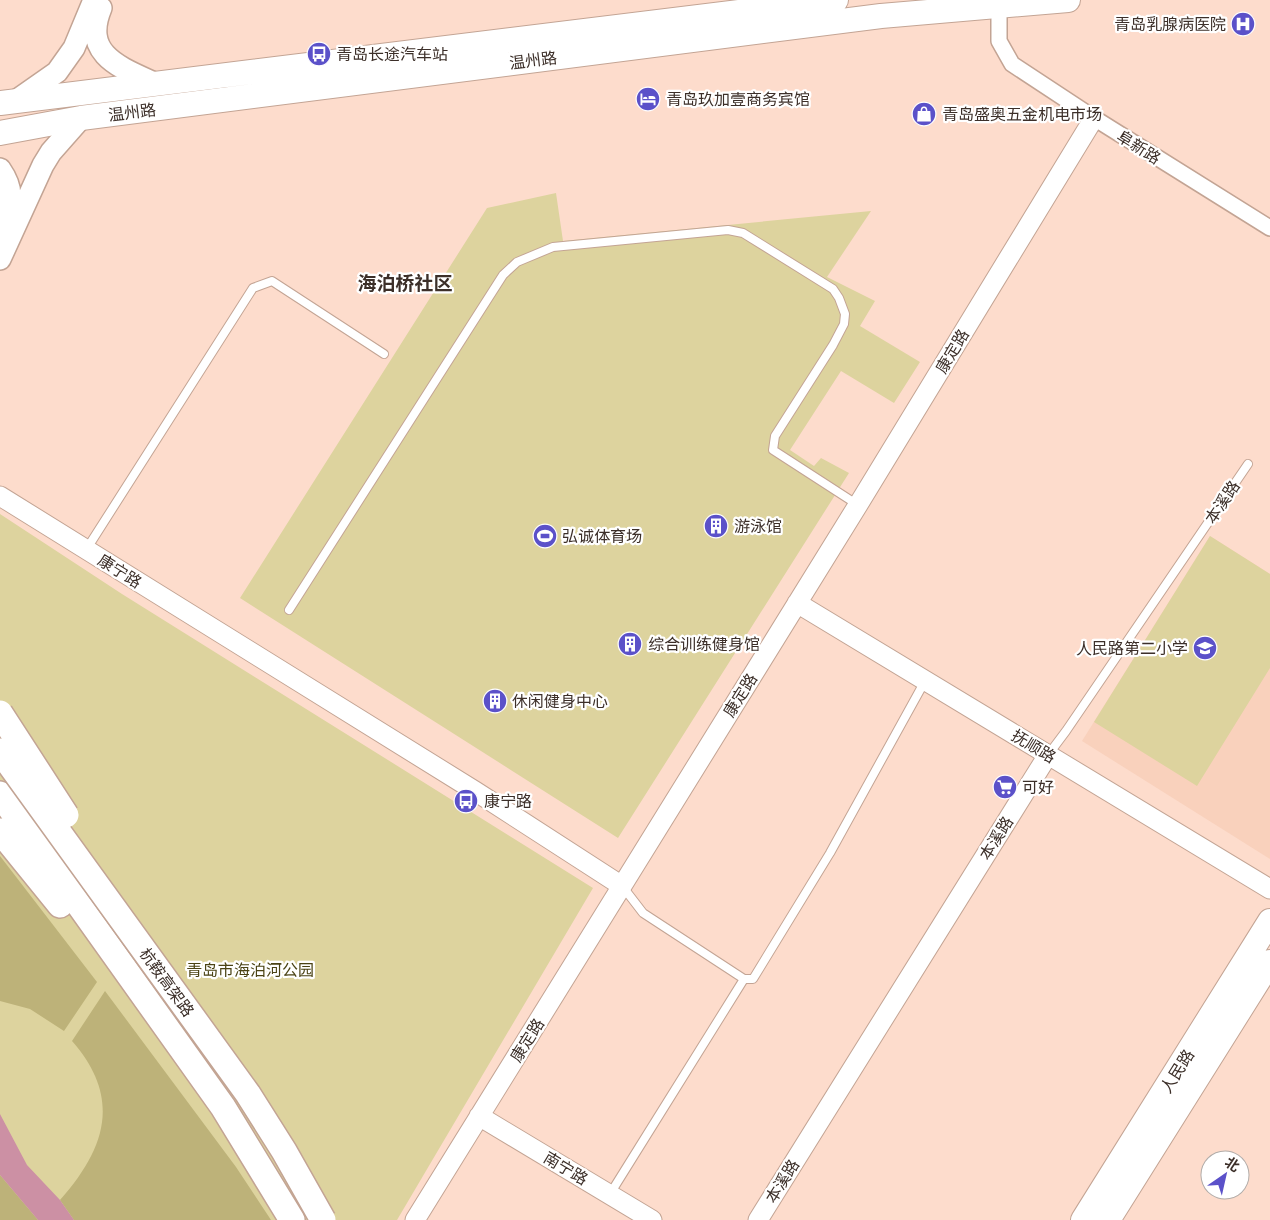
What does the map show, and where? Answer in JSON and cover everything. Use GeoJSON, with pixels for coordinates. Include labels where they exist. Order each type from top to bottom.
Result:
{"type":"FeatureCollection","features":[{"type":"Feature","properties":{"kind":"highway"},"geometry":{"type":"LineString","coordinates":[[0,713],[248,1094]]}},
{"type":"Feature","properties":{"kind":"highway","name":"杭鞍高架路"},"geometry":{"type":"LineString","coordinates":[[0,750],[248,1094],[284,1151],[323,1220]]}},
{"type":"Feature","properties":{"kind":"highway","name":"杭鞍高架路"},"geometry":{"type":"LineString","coordinates":[[0,794],[222,1107],[292,1220]]}},
{"type":"Feature","properties":{"kind":"highway"},"geometry":{"type":"LineString","coordinates":[[0,831],[222,1107]]}},
{"type":"Feature","properties":{"kind":"main road"},"geometry":{"type":"LineString","coordinates":[[8,101],[57,72],[74,48],[94,0]]}},
{"type":"Feature","properties":{"kind":"main road"},"geometry":{"type":"LineString","coordinates":[[104,0],[96,20],[95,34],[100,48],[108,59],[124,70],[154,83]]}},
{"type":"Feature","properties":{"kind":"main road","name":"温州路"},"geometry":{"type":"LineString","coordinates":[[8,101],[836,0]]}},
{"type":"Feature","properties":{"kind":"main road","name":"温州路"},"geometry":{"type":"LineString","coordinates":[[0,133],[81,118],[881,16],[1068,0]]}},
{"type":"Feature","properties":{"kind":"main road"},"geometry":{"type":"LineString","coordinates":[[0,259],[43,165],[81,118]]}},
{"type":"Feature","properties":{"kind":"main road"},"geometry":{"type":"LineString","coordinates":[[0,169],[8,181],[11,191],[10,203],[0,226]]}},
{"type":"Feature","properties":{"kind":"main road","name":"人民路"},"geometry":{"type":"LineString","coordinates":[[1083,1220],[1270,921]]}},
{"type":"Feature","properties":{"kind":"main road","name":"人民路"},"geometry":{"type":"LineString","coordinates":[[1108,1220],[1270,962]]}},
{"type":"Feature","properties":{"kind":"street","name":"阜新路"},"geometry":{"type":"LineString","coordinates":[[999,5],[1000,41],[1012,64],[1094,118],[1270,228]]}},
{"type":"Feature","properties":{"kind":"street","name":"康定路"},"geometry":{"type":"LineString","coordinates":[[415,1220],[858,506],[1094,118]]}},
{"type":"Feature","properties":{"kind":"street","name":"康宁路"},"geometry":{"type":"LineString","coordinates":[[0,496],[474,791],[622,886]]}},
{"type":"Feature","properties":{"kind":"street","name":"抚顺路"},"geometry":{"type":"LineString","coordinates":[[797,603],[1270,889]]}},
{"type":"Feature","properties":{"kind":"street","name":"本溪路"},"geometry":{"type":"LineString","coordinates":[[758,1220],[1048,755]]}},
{"type":"Feature","properties":{"kind":"street","name":"南宁路"},"geometry":{"type":"LineString","coordinates":[[479,1116],[652,1220]]}},
{"type":"Feature","properties":{"kind":"lane"},"geometry":{"type":"LineString","coordinates":[[289,610],[503,275],[518,262],[553,247],[736,230],[832,290],[844,306],[844,324],[833,345],[775,436],[773,450],[858,506]]}},
{"type":"Feature","properties":{"kind":"lane"},"geometry":{"type":"LineString","coordinates":[[86,550],[253,288],[272,281],[384,354]]}},
{"type":"Feature","properties":{"kind":"lane","name":"本溪路"},"geometry":{"type":"LineString","coordinates":[[1048,755],[1248,464]]}},
{"type":"Feature","properties":{"kind":"lane"},"geometry":{"type":"LineString","coordinates":[[622,886],[643,913],[744,979],[753,979],[815,878],[926,681]]}},
{"type":"Feature","properties":{"kind":"lane"},"geometry":{"type":"LineString","coordinates":[[610,1194],[744,979]]}},
{"type":"Feature","properties":{"kind":"shaded area","name":"人民路第二小学"},"geometry":{"type":"Polygon","coordinates":[[[1210,536],[1270,574],[1270,859],[1082,741],[1210,536]]]}},
{"type":"Feature","properties":{"kind":"shaded area"},"geometry":{"type":"Polygon","coordinates":[[[0,856],[97,982],[64,1031],[30,1009],[0,1001],[0,856]]]}},
{"type":"Feature","properties":{"kind":"shaded area"},"geometry":{"type":"Polygon","coordinates":[[[105,991],[236,1167],[271,1220],[74,1220],[60,1200],[76,1181],[97,1142],[102,1122],[102,1103],[98,1083],[88,1062],[72,1041],[105,991]]]}},
{"type":"Feature","properties":{"kind":"shaded area"},"geometry":{"type":"Polygon","coordinates":[[[0,1114],[27,1165],[60,1200],[74,1220],[38,1220],[0,1175],[0,1114]]]}},
{"type":"Feature","properties":{"kind":"shaded area"},"geometry":{"type":"Polygon","coordinates":[[[0,1175],[38,1220],[0,1220],[0,1175]]]}},
{"type":"Feature","properties":{"kind":"green space","name":"弘诚体育场"},"geometry":{"type":"Polygon","coordinates":[[[556,193],[563,241],[871,211],[827,277],[875,301],[860,326],[920,362],[894,403],[841,371],[790,450],[814,466],[821,458],[849,473],[618,838],[240,598],[487,208],[556,193]]]}},
{"type":"Feature","properties":{"kind":"green space","name":"青岛市海泊河公园"},"geometry":{"type":"Polygon","coordinates":[[[0,514],[122,594],[593,888],[397,1220],[0,1220],[0,514]]]}},
{"type":"Feature","properties":{"kind":"green space","name":"人民路第二小学"},"geometry":{"type":"Polygon","coordinates":[[[1210,536],[1270,574],[1270,668],[1197,786],[1094,722],[1210,536]]]}},
{"type":"Feature","properties":{"kind":"place","name":"青岛乳腺病医院"},"geometry":{"type":"Point","coordinates":[1243,24]}},
{"type":"Feature","properties":{"kind":"place","name":"青岛长途汽车站"},"geometry":{"type":"Point","coordinates":[319,54]}},
{"type":"Feature","properties":{"kind":"place","name":"青岛玖加壹商务宾馆"},"geometry":{"type":"Point","coordinates":[648,99]}},
{"type":"Feature","properties":{"kind":"place","name":"青岛盛奥五金机电市场"},"geometry":{"type":"Point","coordinates":[924,114]}},
{"type":"Feature","properties":{"kind":"place","name":"游泳馆"},"geometry":{"type":"Point","coordinates":[716,526]}},
{"type":"Feature","properties":{"kind":"place","name":"弘诚体育场"},"geometry":{"type":"Point","coordinates":[545,536]}},
{"type":"Feature","properties":{"kind":"place","name":"综合训练健身馆"},"geometry":{"type":"Point","coordinates":[630,644]}},
{"type":"Feature","properties":{"kind":"place","name":"人民路第二小学"},"geometry":{"type":"Point","coordinates":[1205,648]}},
{"type":"Feature","properties":{"kind":"place","name":"休闲健身中心"},"geometry":{"type":"Point","coordinates":[495,701]}},
{"type":"Feature","properties":{"kind":"place","name":"可好"},"geometry":{"type":"Point","coordinates":[1005,787]}},
{"type":"Feature","properties":{"kind":"place","name":"康宁路"},"geometry":{"type":"Point","coordinates":[466,801]}},
{"type":"Feature","properties":{"kind":"district","name":"海泊桥社区"},"geometry":{"type":"Point","coordinates":[405,283]}}]}
